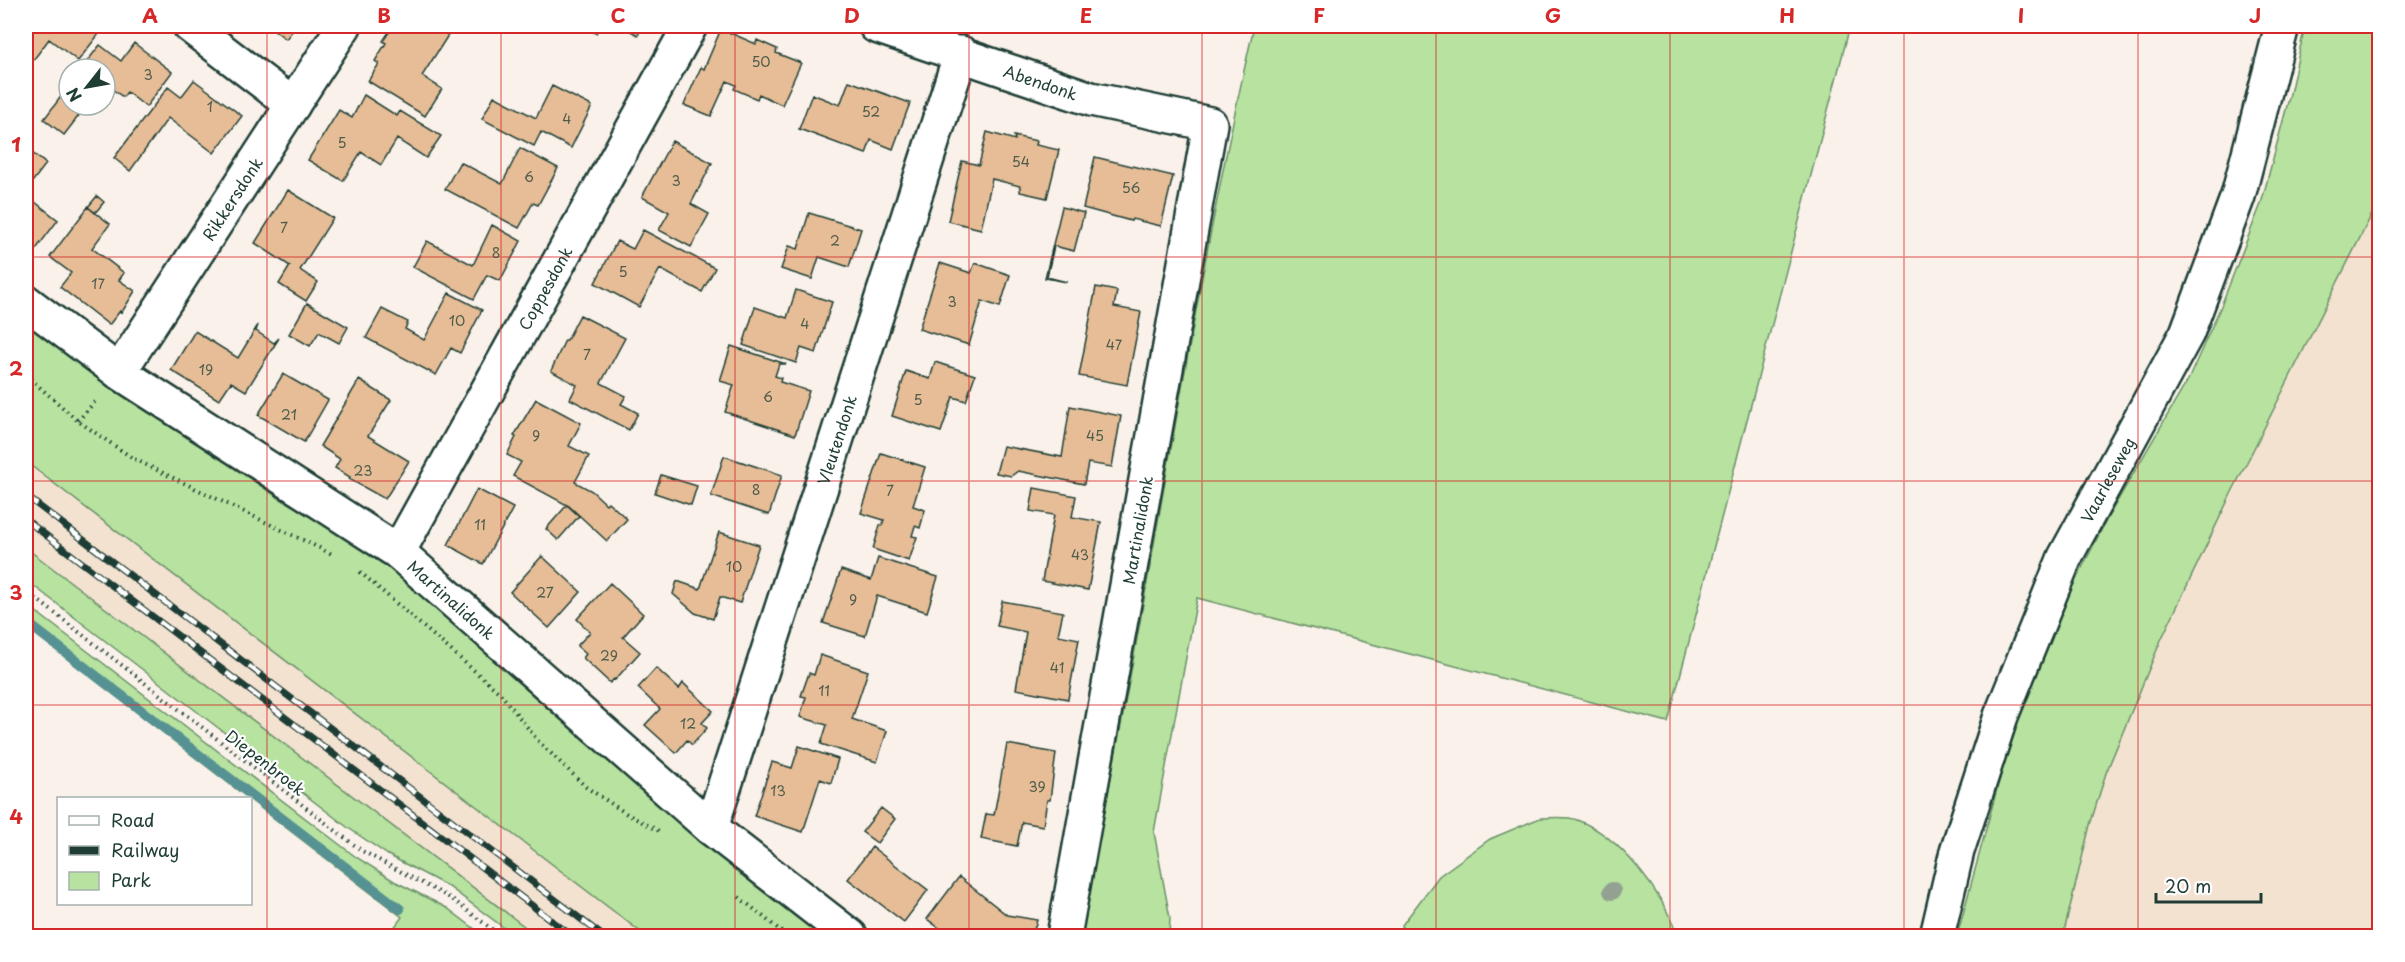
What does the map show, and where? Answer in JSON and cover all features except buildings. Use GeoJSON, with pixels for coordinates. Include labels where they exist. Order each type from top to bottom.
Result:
{"type":"FeatureCollection","features":[{"type":"Feature","properties":{"kind":"street"},"geometry":{"type":"LineString","coordinates":[[190,26],[293,105]]}},
{"type":"Feature","properties":{"kind":"street","name":"Rikkersdonk"},"geometry":{"type":"LineString","coordinates":[[119,372],[344,26]]}},
{"type":"Feature","properties":{"kind":"street","name":"Coppesdonk"},"geometry":{"type":"LineString","coordinates":[[398,552],[690,26]]}},
{"type":"Feature","properties":{"kind":"street","name":"Abendonk"},"geometry":{"type":"LineString","coordinates":[[876,26],[1091,99],[1210,124]]}},
{"type":"Feature","properties":{"kind":"street","name":"Vaarleseweg"},"geometry":{"type":"LineString","coordinates":[[1937,936],[1957,851],[2001,716],[2065,557],[2187,333],[2238,196],[2282,26]]}},
{"type":"Feature","properties":{"kind":"street","name":"Vleutendonk"},"geometry":{"type":"LineString","coordinates":[[711,828],[961,53]]}},
{"type":"Feature","properties":{"kind":"street","name":"Martinalidonk"},"geometry":{"type":"LineString","coordinates":[[1064,936],[1210,124]]}},
{"type":"Feature","properties":{"kind":"street","name":"Martinalidonk"},"geometry":{"type":"LineString","coordinates":[[26,302],[119,372],[398,552],[711,828],[850,936]]}},
{"type":"Feature","properties":{"kind":"path"},"geometry":{"type":"LineString","coordinates":[[26,375],[78,421],[134,459],[339,558]]}},
{"type":"Feature","properties":{"kind":"path"},"geometry":{"type":"LineString","coordinates":[[356,569],[500,693],[539,742],[586,787],[627,814],[660,831]]}},
{"type":"Feature","properties":{"kind":"path","name":"Diepenbroek"},"geometry":{"type":"LineString","coordinates":[[26,591],[362,851],[452,899],[501,936]]}},
{"type":"Feature","properties":{"kind":"path"},"geometry":{"type":"LineString","coordinates":[[735,894],[786,936]]}},
{"type":"Feature","properties":{"kind":"shaded area"},"geometry":{"type":"Polygon","coordinates":[[[2379,200],[2379,936],[2063,936],[2090,825],[2106,773],[2161,640],[2231,494],[2379,200]]]}},
{"type":"Feature","properties":{"kind":"shaded area"},"geometry":{"type":"Polygon","coordinates":[[[26,462],[646,936],[537,936],[384,822],[26,548],[26,462]]]}},
{"type":"Feature","properties":{"kind":"green space"},"geometry":{"type":"Polygon","coordinates":[[[1254,26],[1850,26],[1668,722],[1197,598],[1154,832],[1170,918],[1169,936],[1078,936],[1124,709],[1229,139],[1254,26]]]}},
{"type":"Feature","properties":{"kind":"green space"},"geometry":{"type":"Polygon","coordinates":[[[2305,26],[2379,26],[2379,200],[2231,494],[2161,640],[2106,773],[2090,825],[2063,936],[1957,936],[2020,704],[2055,621],[2108,517],[2188,380],[2221,306],[2261,204],[2305,26]]]}},
{"type":"Feature","properties":{"kind":"green space"},"geometry":{"type":"Polygon","coordinates":[[[26,323],[91,373],[279,498],[369,549],[423,592],[552,709],[777,902],[824,936],[646,936],[26,462],[26,323]]]}},
{"type":"Feature","properties":{"kind":"green space"},"geometry":{"type":"Polygon","coordinates":[[[26,548],[537,936],[515,936],[449,887],[388,855],[347,827],[26,580],[26,548]]]}},
{"type":"Feature","properties":{"kind":"green space"},"geometry":{"type":"Polygon","coordinates":[[[26,604],[356,857],[394,881],[447,908],[484,936],[388,936],[402,917],[252,801],[252,797],[246,797],[26,627],[26,604]]]}},
{"type":"Feature","properties":{"kind":"green space"},"geometry":{"type":"Polygon","coordinates":[[[1540,818],[1577,820],[1609,839],[1638,868],[1651,885],[1678,936],[1402,936],[1402,925],[1439,876],[1490,839],[1540,818]]]}},
{"type":"Feature","properties":{"kind":"waterway"},"geometry":{"type":"LineString","coordinates":[[26,622],[400,909]]}},
{"type":"Feature","properties":{"kind":"railway"},"geometry":{"type":"LineString","coordinates":[[26,496],[603,936]]}},
{"type":"Feature","properties":{"kind":"railway"},"geometry":{"type":"LineString","coordinates":[[26,520],[572,936]]}}]}
